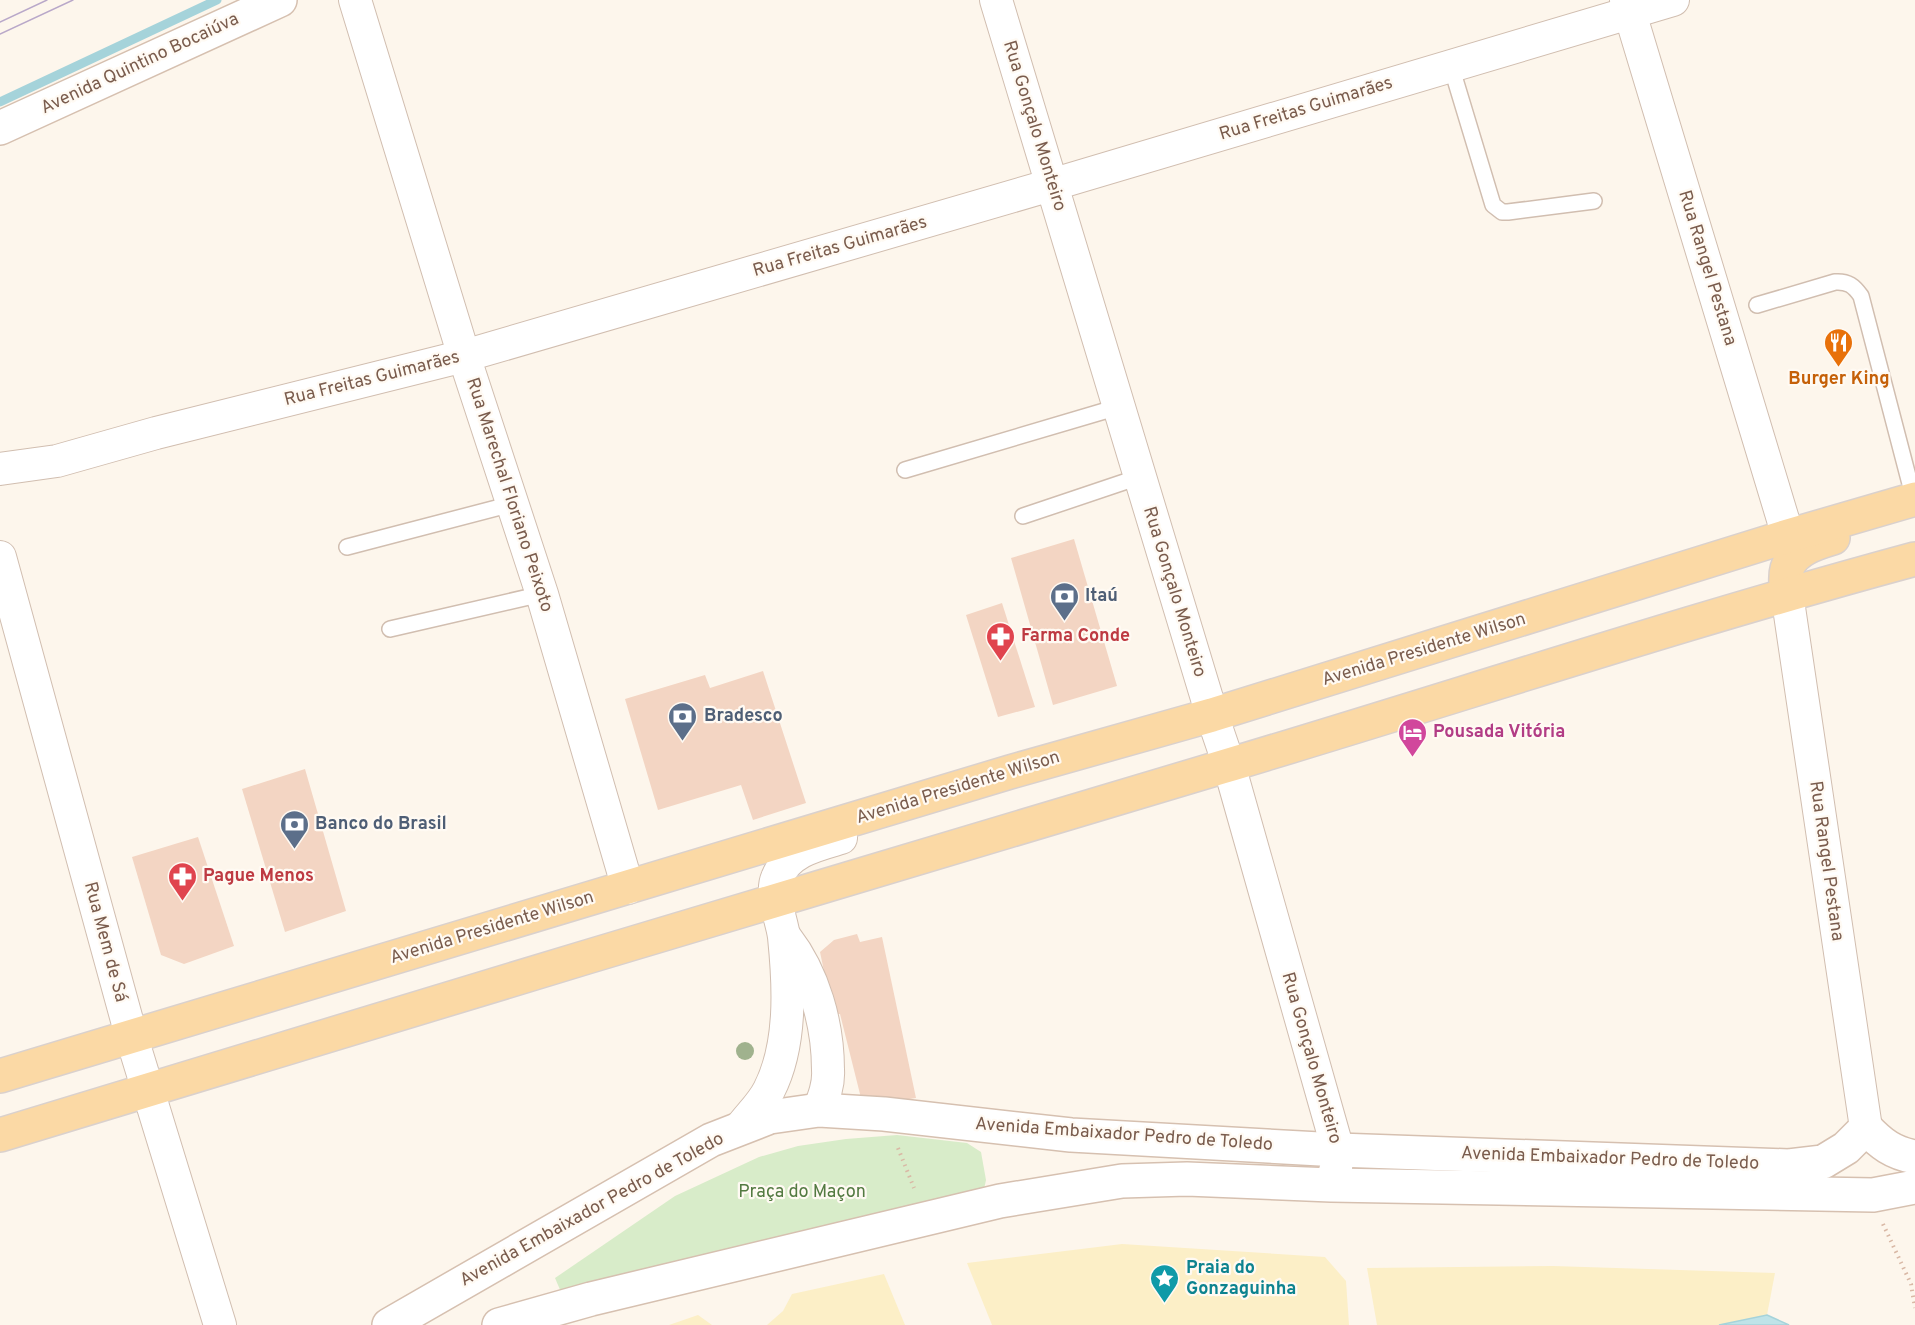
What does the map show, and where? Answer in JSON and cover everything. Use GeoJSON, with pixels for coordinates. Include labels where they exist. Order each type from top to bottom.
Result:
{"type":"FeatureCollection","features":[{"type":"Feature","properties":{"kind":"main road","name":"Avenida Quintino Bocaiúva"},"geometry":{"type":"LineString","coordinates":[[0,128],[280,0]]}},
{"type":"Feature","properties":{"kind":"main road","name":"Avenida Presidente Wilson"},"geometry":{"type":"LineString","coordinates":[[0,1076],[1010,772],[1212,716],[1788,536],[1915,499]]}},
{"type":"Feature","properties":{"kind":"main road"},"geometry":{"type":"LineString","coordinates":[[1787,594],[1787,569],[1797,554],[1813,544],[1915,513]]}},
{"type":"Feature","properties":{"kind":"main road"},"geometry":{"type":"LineString","coordinates":[[0,1135],[1229,765],[1787,594],[1915,559]]}},
{"type":"Feature","properties":{"kind":"main road","name":"Avenida Embaixador Pedro de Toledo"},"geometry":{"type":"LineString","coordinates":[[389,1325],[711,1140],[770,1117],[819,1110],[884,1114],[1049,1134],[1338,1150],[1789,1166],[1823,1162],[1846,1148],[1866,1128]]}},
{"type":"Feature","properties":{"kind":"main road"},"geometry":{"type":"LineString","coordinates":[[1866,1128],[1879,1143],[1901,1154],[1915,1157]]}},
{"type":"Feature","properties":{"kind":"main road","name":"Avenida Embaixador Pedro de Toledo"},"geometry":{"type":"LineString","coordinates":[[499,1325],[591,1299],[1000,1201],[1122,1181],[1187,1179],[1331,1185],[1873,1195],[1915,1187]]}},
{"type":"Feature","properties":{"kind":"street","name":"Rua Marechal Floriano Peixoto"},"geometry":{"type":"LineString","coordinates":[[355,0],[464,356],[542,594],[628,888]]}},
{"type":"Feature","properties":{"kind":"street","name":"Rua Gonçalo Monteiro"},"geometry":{"type":"LineString","coordinates":[[996,0],[1139,477],[1229,765],[1338,1150],[1331,1185]]}},
{"type":"Feature","properties":{"kind":"street","name":"Rua Freitas Guimarães"},"geometry":{"type":"LineString","coordinates":[[0,469],[57,461],[156,433],[464,356],[1451,66],[1628,7],[1673,0]]}},
{"type":"Feature","properties":{"kind":"street","name":"Rua Rangel Pestana"},"geometry":{"type":"LineString","coordinates":[[1628,7],[1788,536]]}},
{"type":"Feature","properties":{"kind":"street","name":"Rua Mem de Sá"},"geometry":{"type":"LineString","coordinates":[[0,557],[131,1035],[220,1325]]}},
{"type":"Feature","properties":{"kind":"street","name":"Rua Rangel Pestana"},"geometry":{"type":"LineString","coordinates":[[1787,594],[1866,1128]]}},
{"type":"Feature","properties":{"kind":"street"},"geometry":{"type":"LineString","coordinates":[[741,1127],[767,1093],[776,1076],[783,1053],[787,997],[784,935],[776,900],[777,879],[788,861],[808,848],[912,818],[1010,772]]}},
{"type":"Feature","properties":{"kind":"street"},"geometry":{"type":"LineString","coordinates":[[784,935],[797,952],[809,976],[821,1016],[829,1071],[819,1110]]}},
{"type":"Feature","properties":{"kind":"lane"},"geometry":{"type":"LineString","coordinates":[[1451,66],[1491,202],[1497,209],[1508,212],[1594,201]]}},
{"type":"Feature","properties":{"kind":"lane"},"geometry":{"type":"LineString","coordinates":[[1757,305],[1835,282],[1850,284],[1856,289],[1861,296],[1915,499]]}},
{"type":"Feature","properties":{"kind":"lane"},"geometry":{"type":"LineString","coordinates":[[905,470],[1118,407]]}},
{"type":"Feature","properties":{"kind":"lane"},"geometry":{"type":"LineString","coordinates":[[1023,516],[1139,477]]}},
{"type":"Feature","properties":{"kind":"lane"},"geometry":{"type":"LineString","coordinates":[[347,547],[513,504]]}},
{"type":"Feature","properties":{"kind":"lane"},"geometry":{"type":"LineString","coordinates":[[390,629],[542,594]]}},
{"type":"Feature","properties":{"kind":"path"},"geometry":{"type":"LineString","coordinates":[[884,1114],[927,1218]]}},
{"type":"Feature","properties":{"kind":"path"},"geometry":{"type":"LineString","coordinates":[[1873,1195],[1885,1230],[1911,1284],[1915,1308]]}},
{"type":"Feature","properties":{"kind":"green space","name":"Praça do Maçon"},"geometry":{"type":"Polygon","coordinates":[[[897,1135],[967,1143],[981,1152],[986,1180],[983,1194],[561,1292],[555,1278],[675,1196],[759,1157],[798,1146],[897,1135]]]}},
{"type":"Feature","properties":{"kind":"sand","name":"Praia do Gonzaguinha"},"geometry":{"type":"Polygon","coordinates":[[[1122,1244],[1325,1257],[1346,1281],[1349,1325],[992,1325],[967,1263],[1122,1244]]]}},
{"type":"Feature","properties":{"kind":"sand"},"geometry":{"type":"Polygon","coordinates":[[[1553,1266],[1775,1273],[1767,1315],[1719,1325],[1377,1325],[1367,1268],[1553,1266]]]}},
{"type":"Feature","properties":{"kind":"sand"},"geometry":{"type":"Polygon","coordinates":[[[884,1274],[905,1325],[767,1325],[783,1311],[792,1294],[884,1274]]]}},
{"type":"Feature","properties":{"kind":"sand"},"geometry":{"type":"Polygon","coordinates":[[[698,1315],[712,1325],[669,1325],[698,1315]]]}},
{"type":"Feature","properties":{"kind":"water"},"geometry":{"type":"Polygon","coordinates":[[[1767,1315],[1789,1325],[1719,1325],[1767,1315]]]}},
{"type":"Feature","properties":{"kind":"building","name":"Itaú"},"geometry":{"type":"Polygon","coordinates":[[[1074,539],[1117,686],[1053,705],[1011,558],[1074,539]]]}},
{"type":"Feature","properties":{"kind":"building","name":"Farma Conde"},"geometry":{"type":"Polygon","coordinates":[[[1002,603],[1035,707],[998,717],[966,615],[1002,603]]]}},
{"type":"Feature","properties":{"kind":"building"},"geometry":{"type":"Polygon","coordinates":[[[763,671],[806,803],[753,820],[741,785],[658,810],[625,699],[705,675],[710,688],[763,671]]]}},
{"type":"Feature","properties":{"kind":"building","name":"Banco do Brasil"},"geometry":{"type":"Polygon","coordinates":[[[305,769],[346,911],[285,932],[242,789],[305,769]]]}},
{"type":"Feature","properties":{"kind":"building","name":"Pague Menos"},"geometry":{"type":"Polygon","coordinates":[[[198,837],[234,946],[184,964],[161,955],[132,857],[198,837]]]}},
{"type":"Feature","properties":{"kind":"building"},"geometry":{"type":"Polygon","coordinates":[[[857,934],[860,942],[882,937],[916,1098],[863,1106],[840,1014],[833,1014],[820,952],[834,940],[857,934]]]}},
{"type":"Feature","properties":{"kind":"waterway"},"geometry":{"type":"LineString","coordinates":[[0,102],[217,0]]}},
{"type":"Feature","properties":{"kind":"tram line"},"geometry":{"type":"LineString","coordinates":[[0,22],[47,0]]}},
{"type":"Feature","properties":{"kind":"tram line"},"geometry":{"type":"LineString","coordinates":[[0,34],[73,0]]}},
{"type":"Feature","properties":{"kind":"place","name":"Burger King"},"geometry":{"type":"Point","coordinates":[1839,368]}},
{"type":"Feature","properties":{"kind":"place","name":"Itaú"},"geometry":{"type":"Point","coordinates":[1064,622]}},
{"type":"Feature","properties":{"kind":"place","name":"Farma Conde"},"geometry":{"type":"Point","coordinates":[1000,662]}},
{"type":"Feature","properties":{"kind":"place","name":"Bradesco"},"geometry":{"type":"Point","coordinates":[683,742]}},
{"type":"Feature","properties":{"kind":"place","name":"Pousada Vitória"},"geometry":{"type":"Point","coordinates":[1412,758]}},
{"type":"Feature","properties":{"kind":"place","name":"Banco do Brasil"},"geometry":{"type":"Point","coordinates":[294,850]}},
{"type":"Feature","properties":{"kind":"place","name":"Pague Menos"},"geometry":{"type":"Point","coordinates":[182,902]}},
{"type":"Feature","properties":{"kind":"place","name":"Praia do Gonzaguinha"},"geometry":{"type":"Point","coordinates":[1165,1304]}}]}
